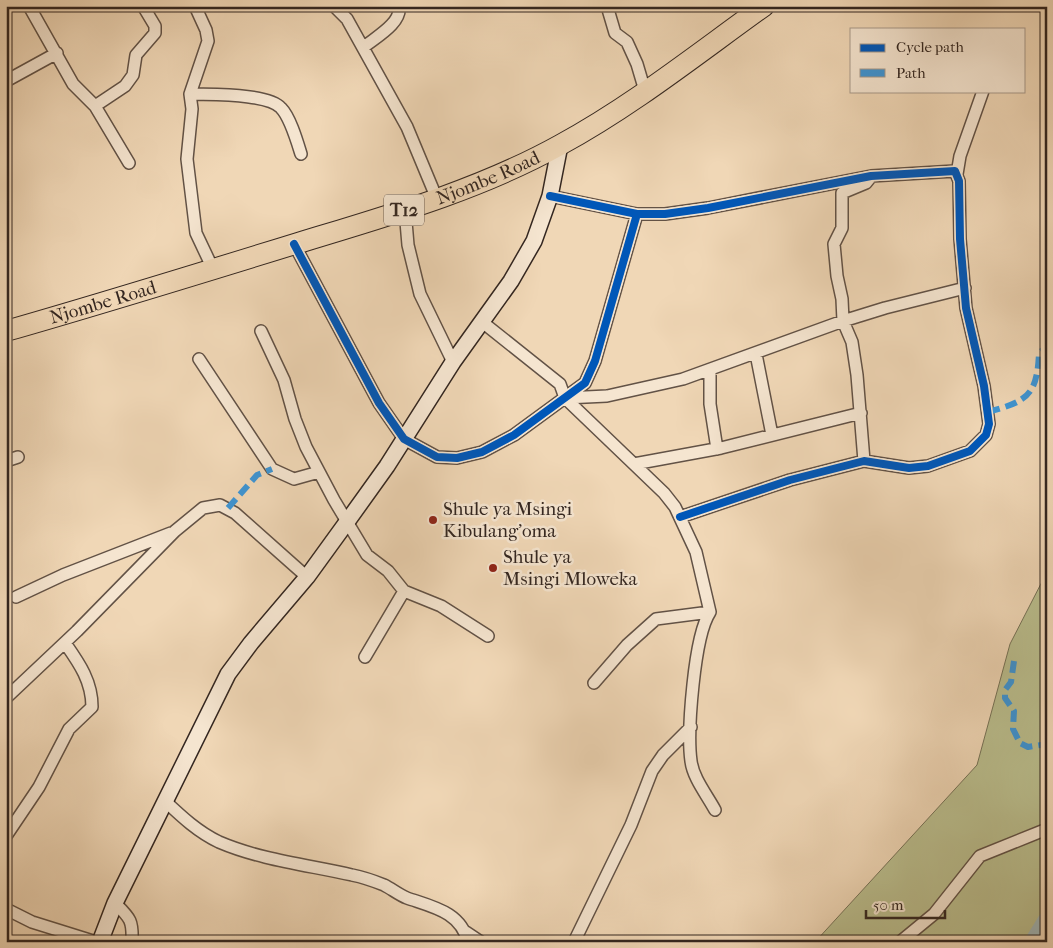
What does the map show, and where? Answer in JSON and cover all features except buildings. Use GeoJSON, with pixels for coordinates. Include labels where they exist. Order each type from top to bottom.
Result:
{"type":"FeatureCollection","features":[{"type":"Feature","properties":{"kind":"highway","name":"Njombe Road"},"geometry":{"type":"LineString","coordinates":[[6,330],[213,269],[436,199],[560,145],[645,91],[764,6]]}},
{"type":"Feature","properties":{"kind":"main road"},"geometry":{"type":"LineString","coordinates":[[98,942],[115,903],[228,674],[250,643],[307,576],[348,521],[404,439],[453,362],[511,281],[530,249],[550,196],[560,145]]}},
{"type":"Feature","properties":{"kind":"street"},"geometry":{"type":"LineString","coordinates":[[28,6],[45,37],[57,53],[73,84],[95,106],[129,163]]}},
{"type":"Feature","properties":{"kind":"street"},"geometry":{"type":"LineString","coordinates":[[95,106],[125,86],[133,75],[136,55],[155,33],[155,26],[143,6]]}},
{"type":"Feature","properties":{"kind":"street"},"geometry":{"type":"LineString","coordinates":[[195,6],[206,30],[208,41],[190,94],[192,109],[187,159],[196,233],[213,269]]}},
{"type":"Feature","properties":{"kind":"street"},"geometry":{"type":"LineString","coordinates":[[334,6],[347,20],[364,47],[407,127],[436,199]]}},
{"type":"Feature","properties":{"kind":"street"},"geometry":{"type":"LineString","coordinates":[[364,47],[396,21],[399,14],[399,6]]}},
{"type":"Feature","properties":{"kind":"street"},"geometry":{"type":"LineString","coordinates":[[607,6],[615,33],[627,42],[637,64],[645,91]]}},
{"type":"Feature","properties":{"kind":"street"},"geometry":{"type":"LineString","coordinates":[[6,81],[57,53]]}},
{"type":"Feature","properties":{"kind":"street"},"geometry":{"type":"LineString","coordinates":[[680,518],[790,480],[864,461],[909,468],[928,466],[970,450],[986,435],[990,424],[987,403],[973,331],[966,308],[960,239],[959,181],[957,174],[960,156],[983,92]]}},
{"type":"Feature","properties":{"kind":"street"},"geometry":{"type":"LineString","coordinates":[[190,94],[244,97],[274,102],[282,108],[301,154]]}},
{"type":"Feature","properties":{"kind":"street"},"geometry":{"type":"LineString","coordinates":[[550,196],[637,214],[665,214],[708,208],[871,176],[955,170],[957,174]]}},
{"type":"Feature","properties":{"kind":"street"},"geometry":{"type":"LineString","coordinates":[[864,461],[861,413],[852,342],[843,321],[834,244],[842,228],[842,193],[866,183],[871,176]]}},
{"type":"Feature","properties":{"kind":"street"},"geometry":{"type":"LineString","coordinates":[[405,210],[408,245],[420,294],[426,310],[453,362]]}},
{"type":"Feature","properties":{"kind":"street"},"geometry":{"type":"LineString","coordinates":[[294,244],[379,403],[404,439],[437,457],[457,458],[474,454],[514,435],[585,383],[595,361],[637,214]]}},
{"type":"Feature","properties":{"kind":"street"},"geometry":{"type":"LineString","coordinates":[[565,398],[607,396],[662,385],[756,354],[843,321],[965,288]]}},
{"type":"Feature","properties":{"kind":"street"},"geometry":{"type":"LineString","coordinates":[[482,321],[560,384],[565,398],[664,492],[680,518],[696,552],[710,612]]}},
{"type":"Feature","properties":{"kind":"street"},"geometry":{"type":"LineString","coordinates":[[261,331],[284,380],[295,419],[319,472],[367,555],[388,571],[404,591],[441,606],[488,636]]}},
{"type":"Feature","properties":{"kind":"street"},"geometry":{"type":"LineString","coordinates":[[756,354],[772,435]]}},
{"type":"Feature","properties":{"kind":"street"},"geometry":{"type":"LineString","coordinates":[[199,358],[272,469],[294,479],[319,472]]}},
{"type":"Feature","properties":{"kind":"street"},"geometry":{"type":"LineString","coordinates":[[710,370],[710,404],[717,449]]}},
{"type":"Feature","properties":{"kind":"street"},"geometry":{"type":"LineString","coordinates":[[634,464],[717,449],[861,413]]}},
{"type":"Feature","properties":{"kind":"street"},"geometry":{"type":"LineString","coordinates":[[6,461],[18,457]]}},
{"type":"Feature","properties":{"kind":"street"},"geometry":{"type":"LineString","coordinates":[[6,698],[65,643],[175,531],[203,508],[220,506],[228,508],[307,576]]}},
{"type":"Feature","properties":{"kind":"street"},"geometry":{"type":"LineString","coordinates":[[16,597],[63,575],[175,531]]}},
{"type":"Feature","properties":{"kind":"street"},"geometry":{"type":"LineString","coordinates":[[365,657],[404,591]]}},
{"type":"Feature","properties":{"kind":"street"},"geometry":{"type":"LineString","coordinates":[[594,682],[627,645],[656,619],[710,612]]}},
{"type":"Feature","properties":{"kind":"street"},"geometry":{"type":"LineString","coordinates":[[710,612],[705,618],[696,657],[691,727],[691,762],[715,810]]}},
{"type":"Feature","properties":{"kind":"street"},"geometry":{"type":"LineString","coordinates":[[6,836],[39,787],[69,729],[92,706],[92,693],[85,675],[65,643]]}},
{"type":"Feature","properties":{"kind":"street"},"geometry":{"type":"LineString","coordinates":[[574,942],[631,825],[652,771],[663,755],[691,727]]}},
{"type":"Feature","properties":{"kind":"street"},"geometry":{"type":"LineString","coordinates":[[165,801],[196,829],[218,841],[254,853],[353,875],[385,886],[396,893],[430,904],[451,915],[467,937],[481,942]]}},
{"type":"Feature","properties":{"kind":"street"},"geometry":{"type":"LineString","coordinates":[[900,942],[934,914],[980,856],[1047,829]]}},
{"type":"Feature","properties":{"kind":"street"},"geometry":{"type":"LineString","coordinates":[[115,903],[130,918],[132,942]]}},
{"type":"Feature","properties":{"kind":"street"},"geometry":{"type":"LineString","coordinates":[[6,909],[32,922],[98,942]]}},
{"type":"Feature","properties":{"kind":"green space"},"geometry":{"type":"Polygon","coordinates":[[[1047,572],[1047,942],[815,942],[977,765],[1010,644],[1047,572]]]}},
{"type":"Feature","properties":{"kind":"waterway"},"geometry":{"type":"LineString","coordinates":[[1034,942],[1047,921]]}},
{"type":"Feature","properties":{"kind":"marked path"},"geometry":{"type":"LineString","coordinates":[[988,412],[1013,404],[1028,394],[1036,378],[1039,353],[1047,347]]}},
{"type":"Feature","properties":{"kind":"marked path"},"geometry":{"type":"LineString","coordinates":[[228,508],[257,475],[272,469]]}},
{"type":"Feature","properties":{"kind":"marked path"},"geometry":{"type":"LineString","coordinates":[[1014,661],[1011,682],[1005,690],[1005,698],[1014,711],[1013,729],[1020,743],[1028,747],[1047,744]]}},
{"type":"Feature","properties":{"kind":"cycle path"},"geometry":{"type":"LineString","coordinates":[[550,196],[637,214],[665,214],[708,208],[871,176],[955,171],[959,181],[960,239],[966,308],[984,386],[989,424],[986,435],[970,451],[928,466],[909,468],[864,461],[790,480],[680,517]]}},
{"type":"Feature","properties":{"kind":"cycle path"},"geometry":{"type":"LineString","coordinates":[[294,244],[379,403],[404,439],[437,457],[457,458],[482,452],[514,435],[585,383],[595,361],[637,214]]}},
{"type":"Feature","properties":{"kind":"place","name":"Shule ya Msingi Kibulang'oma"},"geometry":{"type":"Point","coordinates":[433,520]}},
{"type":"Feature","properties":{"kind":"place","name":"Shule ya Msingi Mloweka"},"geometry":{"type":"Point","coordinates":[493,568]}}]}
